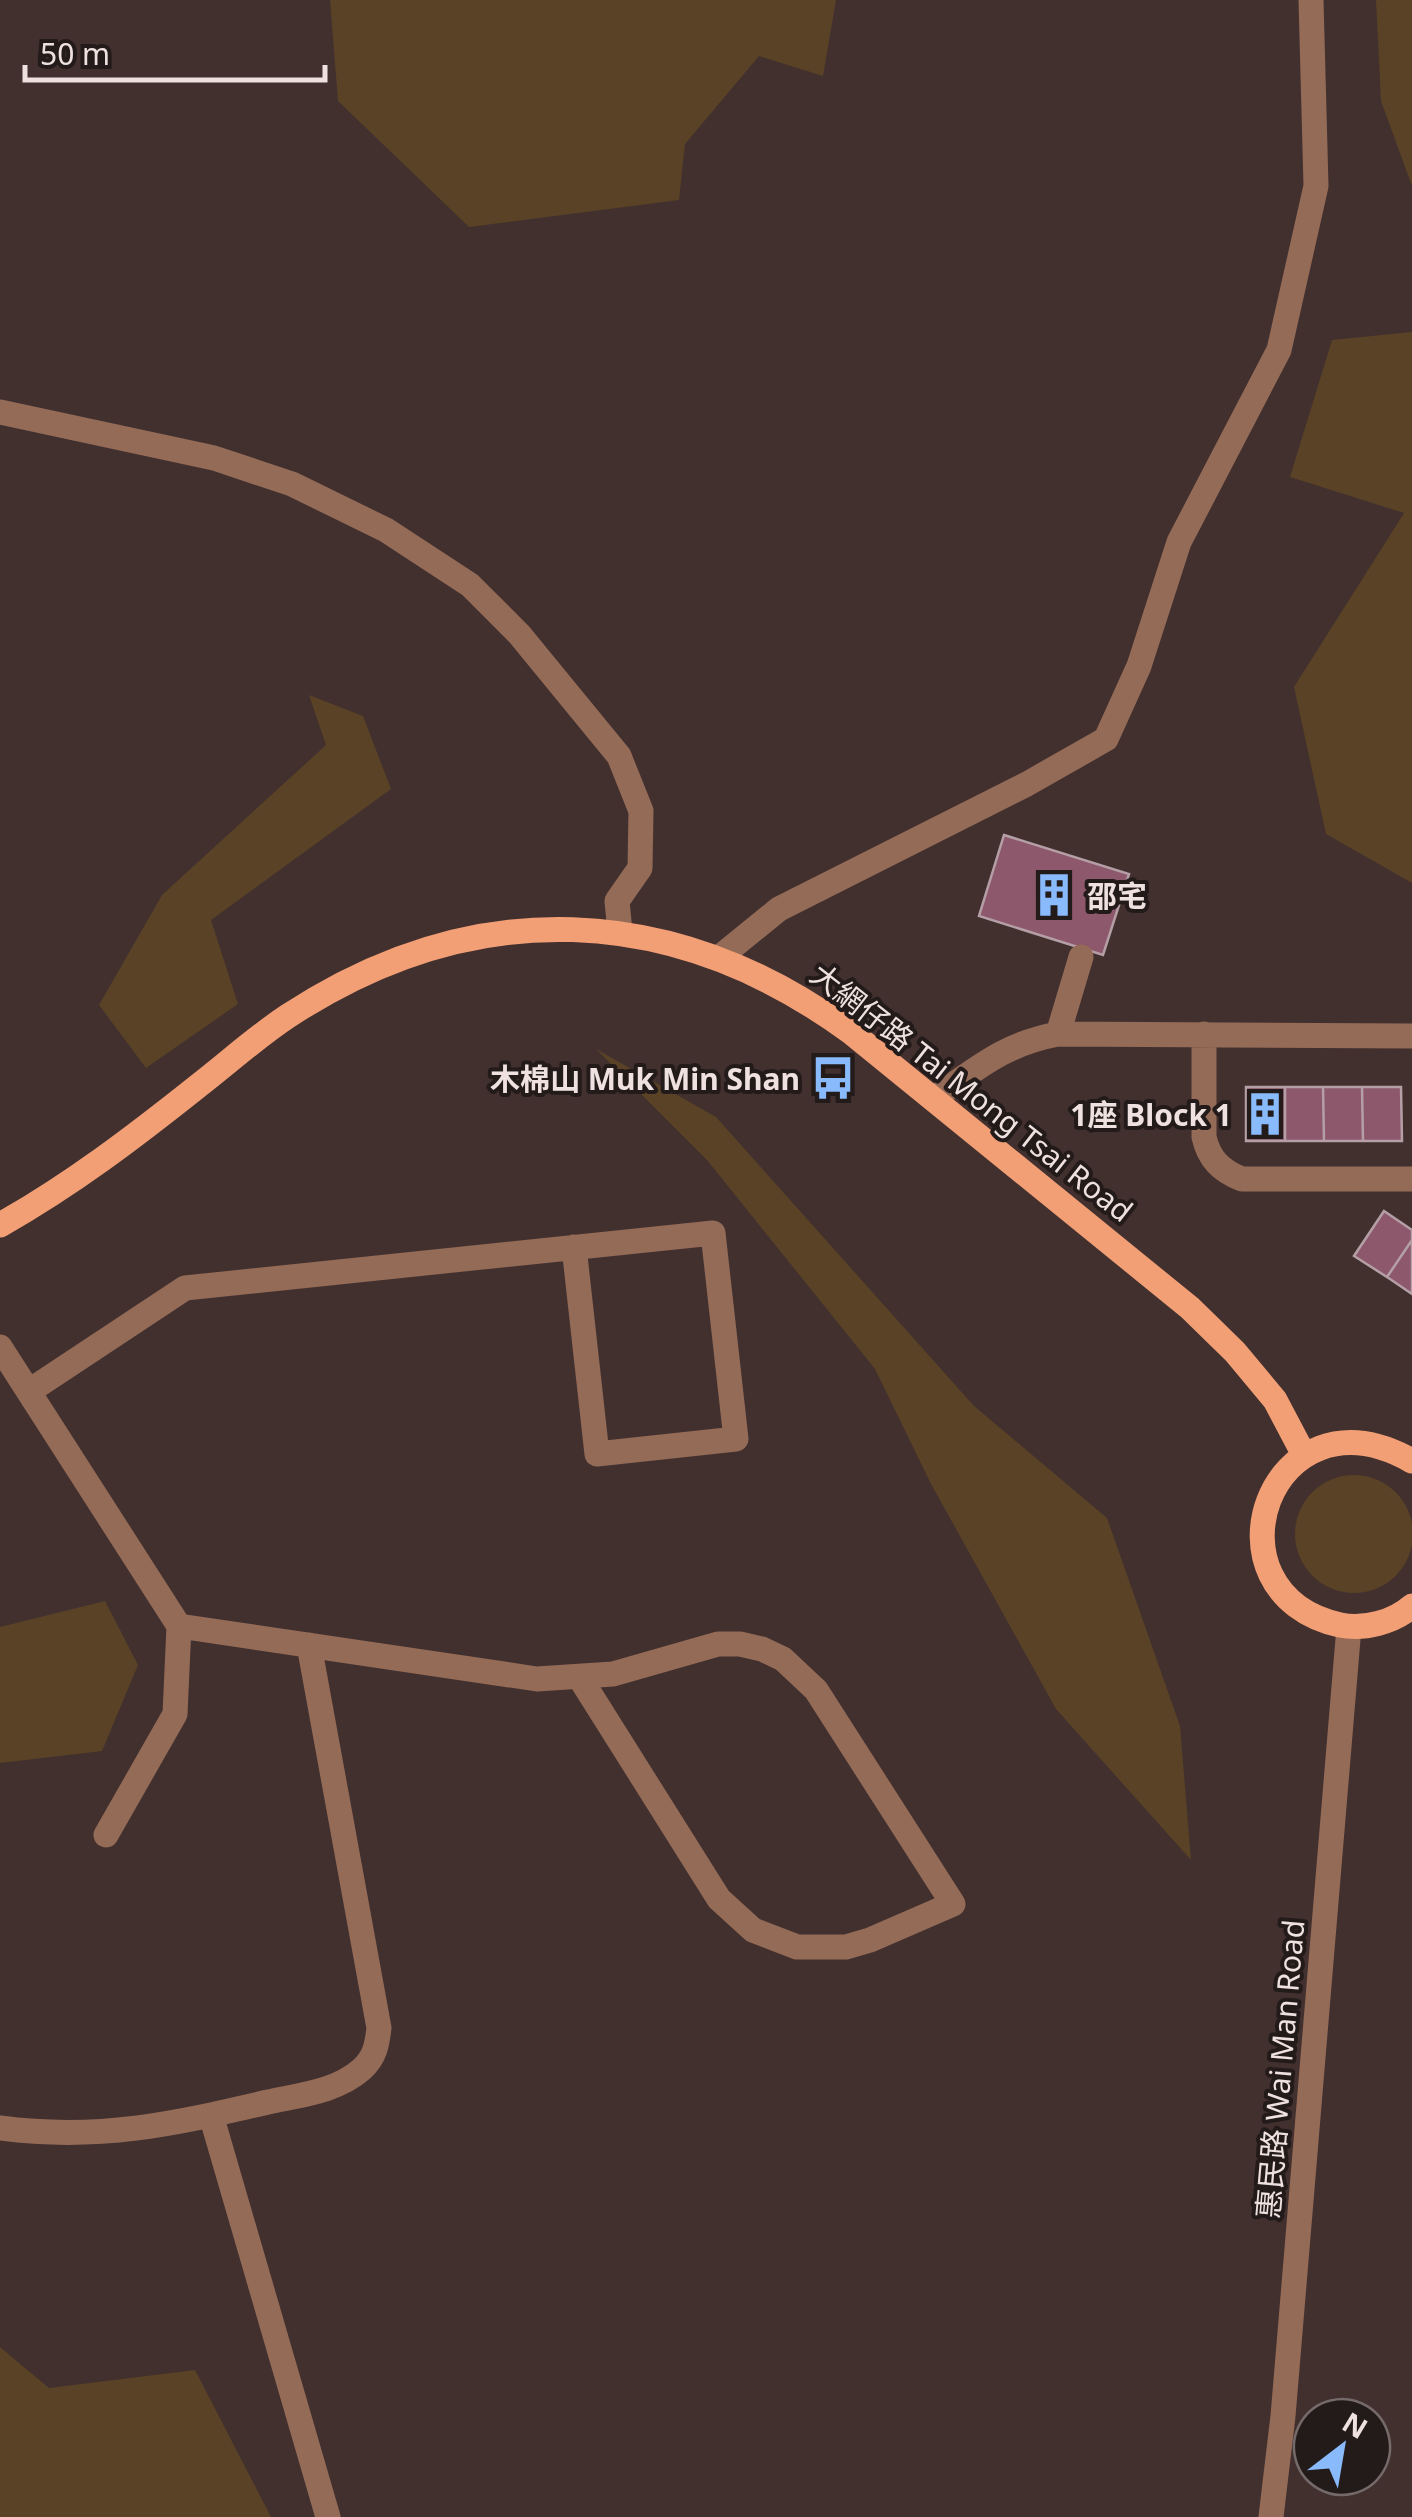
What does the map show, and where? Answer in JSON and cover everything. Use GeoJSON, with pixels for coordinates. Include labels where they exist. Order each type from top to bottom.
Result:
{"type":"FeatureCollection","features":[{"type":"Feature","properties":{"kind":"main road","name":"大網仔路 Tai Mong Tsai Road"},"geometry":{"type":"LineString","coordinates":[[0,1225],[121,1148],[285,1018],[371,970],[467,940],[518,932],[620,932],[720,956],[811,1002],[1190,1308],[1275,1400],[1304,1455]]}},
{"type":"Feature","properties":{"kind":"main road"},"geometry":{"type":"LineString","coordinates":[[1412,1461],[1387,1447],[1359,1441],[1330,1444],[1304,1455],[1282,1475],[1267,1500],[1260,1528],[1264,1557],[1276,1584],[1296,1605],[1320,1620],[1349,1626],[1378,1624],[1412,1606]]}},
{"type":"Feature","properties":{"kind":"street"},"geometry":{"type":"LineString","coordinates":[[720,956],[779,909],[1027,784],[1106,739],[1139,666],[1179,542],[1280,350],[1316,186],[1311,0]]}},
{"type":"Feature","properties":{"kind":"street"},"geometry":{"type":"LineString","coordinates":[[0,412],[214,458],[292,484],[386,530],[470,585],[519,634],[619,756],[641,812],[640,868],[617,900],[620,932]]}},
{"type":"Feature","properties":{"kind":"street"},"geometry":{"type":"LineString","coordinates":[[1058,1034],[1081,957]]}},
{"type":"Feature","properties":{"kind":"street"},"geometry":{"type":"LineString","coordinates":[[934,1098],[1002,1050],[1029,1039],[1058,1034],[1412,1036]]}},
{"type":"Feature","properties":{"kind":"street"},"geometry":{"type":"LineString","coordinates":[[1204,1034],[1204,1137],[1220,1168],[1242,1179],[1412,1179]]}},
{"type":"Feature","properties":{"kind":"street"},"geometry":{"type":"LineString","coordinates":[[31,1390],[185,1288],[713,1232],[736,1439],[596,1454],[574,1247]]}},
{"type":"Feature","properties":{"kind":"street"},"geometry":{"type":"LineString","coordinates":[[0,1347],[179,1626],[175,1714],[106,1834]]}},
{"type":"Feature","properties":{"kind":"street"},"geometry":{"type":"LineString","coordinates":[[179,1626],[496,1674],[580,1678],[644,1667],[718,1644],[740,1644],[783,1659],[816,1690],[953,1904],[846,1947],[797,1947],[753,1930],[718,1900],[580,1678]]}},
{"type":"Feature","properties":{"kind":"street","name":"惠民路 Wai Man Road"},"geometry":{"type":"LineString","coordinates":[[1270,2517],[1285,2396],[1349,1626]]}},
{"type":"Feature","properties":{"kind":"street"},"geometry":{"type":"LineString","coordinates":[[0,2128],[75,2134],[123,2132],[210,2115],[332,2088],[365,2066],[377,2049],[379,2028],[308,1645]]}},
{"type":"Feature","properties":{"kind":"street"},"geometry":{"type":"LineString","coordinates":[[210,2115],[328,2517]]}},
{"type":"Feature","properties":{"kind":"shaded area"},"geometry":{"type":"Polygon","coordinates":[[[330,0],[836,0],[823,76],[759,56],[685,144],[679,200],[469,227],[338,101],[330,0]]]}},
{"type":"Feature","properties":{"kind":"shaded area"},"geometry":{"type":"Polygon","coordinates":[[[1376,0],[1412,0],[1412,186],[1381,101],[1376,0]]]}},
{"type":"Feature","properties":{"kind":"shaded area"},"geometry":{"type":"Polygon","coordinates":[[[1412,332],[1412,883],[1326,834],[1294,687],[1404,513],[1290,477],[1332,340],[1412,332]]]}},
{"type":"Feature","properties":{"kind":"shaded area"},"geometry":{"type":"Polygon","coordinates":[[[309,695],[363,716],[391,789],[211,920],[238,1004],[146,1068],[99,1005],[162,895],[326,745],[309,695]]]}},
{"type":"Feature","properties":{"kind":"shaded area"},"geometry":{"type":"Polygon","coordinates":[[[596,1049],[716,1117],[974,1406],[1107,1518],[1180,1726],[1191,1860],[1056,1709],[931,1484],[875,1369],[707,1160],[596,1049]]]}},
{"type":"Feature","properties":{"kind":"shaded area"},"geometry":{"type":"Polygon","coordinates":[[[1354,1475],[1377,1479],[1396,1492],[1409,1511],[1413,1534],[1409,1557],[1396,1576],[1377,1589],[1354,1593],[1331,1589],[1312,1576],[1299,1557],[1295,1534],[1299,1511],[1312,1492],[1331,1479],[1354,1475]]]}},
{"type":"Feature","properties":{"kind":"shaded area"},"geometry":{"type":"Polygon","coordinates":[[[105,1601],[138,1665],[102,1751],[0,1763],[0,1627],[105,1601]]]}},
{"type":"Feature","properties":{"kind":"shaded area"},"geometry":{"type":"Polygon","coordinates":[[[0,2347],[49,2388],[195,2370],[271,2517],[0,2517],[0,2347]]]}},
{"type":"Feature","properties":{"kind":"building","name":"邵宅"},"geometry":{"type":"Polygon","coordinates":[[[1004,835],[1129,874],[1103,955],[979,916],[1004,835]]]}},
{"type":"Feature","properties":{"kind":"building","name":"1座 Block 1"},"geometry":{"type":"Polygon","coordinates":[[[1246,1087],[1285,1087],[1285,1141],[1246,1141],[1246,1087]]]}},
{"type":"Feature","properties":{"kind":"building"},"geometry":{"type":"Polygon","coordinates":[[[1285,1087],[1323,1087],[1324,1141],[1285,1141],[1285,1087]]]}},
{"type":"Feature","properties":{"kind":"building"},"geometry":{"type":"Polygon","coordinates":[[[1323,1087],[1362,1087],[1363,1141],[1324,1141],[1323,1087]]]}},
{"type":"Feature","properties":{"kind":"building"},"geometry":{"type":"Polygon","coordinates":[[[1362,1087],[1401,1087],[1402,1141],[1363,1141],[1362,1087]]]}},
{"type":"Feature","properties":{"kind":"building"},"geometry":{"type":"Polygon","coordinates":[[[1384,1211],[1412,1230],[1412,1240],[1387,1277],[1354,1256],[1384,1211]]]}},
{"type":"Feature","properties":{"kind":"building"},"geometry":{"type":"Polygon","coordinates":[[[1412,1240],[1412,1294],[1387,1277],[1412,1240]]]}},
{"type":"Feature","properties":{"kind":"place","name":"邵宅"},"geometry":{"type":"Point","coordinates":[1054,895]}},
{"type":"Feature","properties":{"kind":"place","name":"木棉山 Muk Min Shan"},"geometry":{"type":"Point","coordinates":[833,1078]}},
{"type":"Feature","properties":{"kind":"place","name":"1座 Block 1"},"geometry":{"type":"Point","coordinates":[1265,1114]}}]}
